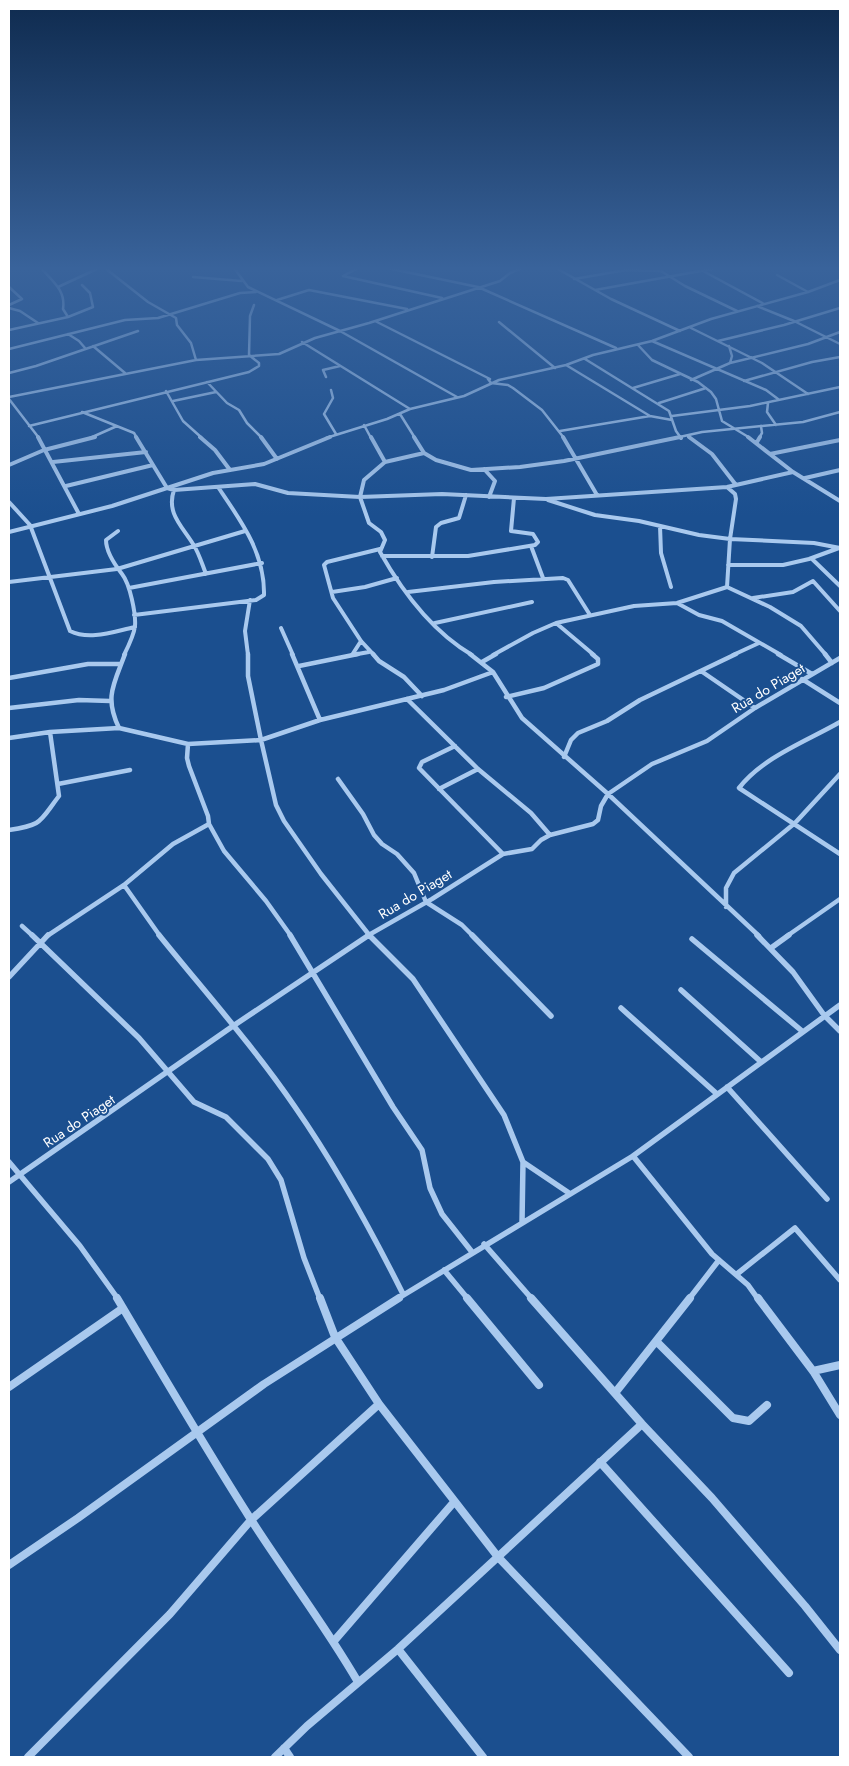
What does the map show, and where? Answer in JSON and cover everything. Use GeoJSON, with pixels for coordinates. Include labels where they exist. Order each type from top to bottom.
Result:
{"type":"FeatureCollection","features":[{"type":"Feature","properties":{"kind":"street"},"geometry":{"type":"LineString","coordinates":[[9,373],[78,350]]}},
{"type":"Feature","properties":{"kind":"street"},"geometry":{"type":"LineString","coordinates":[[98,350],[125,373]]}},
{"type":"Feature","properties":{"kind":"street"},"geometry":{"type":"LineString","coordinates":[[193,350],[196,360]]}},
{"type":"Feature","properties":{"kind":"street"},"geometry":{"type":"LineString","coordinates":[[249,356],[250,350]]}},
{"type":"Feature","properties":{"kind":"street"},"geometry":{"type":"LineString","coordinates":[[79,514],[66,486],[44,450],[42,441],[9,398],[196,360],[278,354],[285,350]]}},
{"type":"Feature","properties":{"kind":"street"},"geometry":{"type":"LineString","coordinates":[[315,350],[410,409]]}},
{"type":"Feature","properties":{"kind":"street"},"geometry":{"type":"LineString","coordinates":[[374,350],[457,398]]}},
{"type":"Feature","properties":{"kind":"street"},"geometry":{"type":"LineString","coordinates":[[432,350],[488,379],[499,380]]}},
{"type":"Feature","properties":{"kind":"street"},"geometry":{"type":"LineString","coordinates":[[534,350],[555,368]]}},
{"type":"Feature","properties":{"kind":"street"},"geometry":{"type":"LineString","coordinates":[[9,532],[30,525],[79,514],[213,473],[258,466],[300,447],[410,409],[457,398],[499,380],[555,368],[612,350]]}},
{"type":"Feature","properties":{"kind":"street"},"geometry":{"type":"LineString","coordinates":[[643,350],[654,361],[706,388],[715,397],[720,418],[757,442],[793,472],[839,499]]}},
{"type":"Feature","properties":{"kind":"street"},"geometry":{"type":"LineString","coordinates":[[673,350],[766,390],[778,399]]}},
{"type":"Feature","properties":{"kind":"street"},"geometry":{"type":"LineString","coordinates":[[730,363],[732,356],[731,350]]}},
{"type":"Feature","properties":{"kind":"street"},"geometry":{"type":"LineString","coordinates":[[738,350],[777,372],[808,394]]}},
{"type":"Feature","properties":{"kind":"street"},"geometry":{"type":"LineString","coordinates":[[691,380],[730,363],[783,350]]}},
{"type":"Feature","properties":{"kind":"street"},"geometry":{"type":"LineString","coordinates":[[29,426],[249,372],[259,366],[259,363],[249,356]]}},
{"type":"Feature","properties":{"kind":"street"},"geometry":{"type":"LineString","coordinates":[[744,382],[840,357]]}},
{"type":"Feature","properties":{"kind":"street"},"geometry":{"type":"LineString","coordinates":[[585,359],[659,404],[672,418],[674,431],[681,438]]}},
{"type":"Feature","properties":{"kind":"street"},"geometry":{"type":"LineString","coordinates":[[566,365],[650,416]]}},
{"type":"Feature","properties":{"kind":"street"},"geometry":{"type":"LineString","coordinates":[[326,377],[323,370],[340,366]]}},
{"type":"Feature","properties":{"kind":"street"},"geometry":{"type":"LineString","coordinates":[[632,388],[680,374]]}},
{"type":"Feature","properties":{"kind":"street"},"geometry":{"type":"LineString","coordinates":[[508,385],[513,377]]}},
{"type":"Feature","properties":{"kind":"street"},"geometry":{"type":"LineString","coordinates":[[488,379],[491,383],[508,385],[542,410],[560,431],[597,495]]}},
{"type":"Feature","properties":{"kind":"street"},"geometry":{"type":"LineString","coordinates":[[207,382],[227,403],[239,410],[244,420],[262,438],[277,459]]}},
{"type":"Feature","properties":{"kind":"street"},"geometry":{"type":"LineString","coordinates":[[560,431],[650,416],[672,418],[768,402],[840,387]]}},
{"type":"Feature","properties":{"kind":"street"},"geometry":{"type":"LineString","coordinates":[[659,404],[706,388]]}},
{"type":"Feature","properties":{"kind":"street"},"geometry":{"type":"LineString","coordinates":[[331,390],[333,398],[324,414],[336,434]]}},
{"type":"Feature","properties":{"kind":"street"},"geometry":{"type":"LineString","coordinates":[[166,391],[183,421],[215,450],[230,470]]}},
{"type":"Feature","properties":{"kind":"street"},"geometry":{"type":"LineString","coordinates":[[173,401],[216,392]]}},
{"type":"Feature","properties":{"kind":"street"},"geometry":{"type":"LineString","coordinates":[[768,402],[767,412],[776,425]]}},
{"type":"Feature","properties":{"kind":"street"},"geometry":{"type":"LineString","coordinates":[[82,412],[134,433],[167,488],[174,490],[218,486],[263,485],[288,493],[360,497],[466,495],[546,499],[727,487],[793,472]]}},
{"type":"Feature","properties":{"kind":"street"},"geometry":{"type":"LineString","coordinates":[[400,414],[424,454],[464,469],[484,469],[520,467],[733,428],[810,421],[840,412]]}},
{"type":"Feature","properties":{"kind":"street"},"geometry":{"type":"LineString","coordinates":[[364,425],[385,462]]}},
{"type":"Feature","properties":{"kind":"street"},"geometry":{"type":"LineString","coordinates":[[9,465],[44,450],[97,436],[109,428],[118,426]]}},
{"type":"Feature","properties":{"kind":"street"},"geometry":{"type":"LineString","coordinates":[[757,442],[762,433],[761,426]]}},
{"type":"Feature","properties":{"kind":"street"},"geometry":{"type":"LineString","coordinates":[[688,436],[712,454],[736,486]]}},
{"type":"Feature","properties":{"kind":"street"},"geometry":{"type":"LineString","coordinates":[[770,454],[840,440]]}},
{"type":"Feature","properties":{"kind":"street"},"geometry":{"type":"LineString","coordinates":[[52,462],[146,452]]}},
{"type":"Feature","properties":{"kind":"street"},"geometry":{"type":"LineString","coordinates":[[424,454],[385,462],[364,480],[360,497],[369,523],[381,532],[385,540],[380,549],[382,556],[397,578],[434,623],[454,643],[493,672],[506,697],[522,718],[608,794],[771,948],[793,972],[824,1015],[840,1031]]}},
{"type":"Feature","properties":{"kind":"street"},"geometry":{"type":"LineString","coordinates":[[66,486],[153,465]]}},
{"type":"Feature","properties":{"kind":"street"},"geometry":{"type":"LineString","coordinates":[[484,469],[495,482],[489,497]]}},
{"type":"Feature","properties":{"kind":"street"},"geometry":{"type":"LineString","coordinates":[[804,478],[840,470]]}},
{"type":"Feature","properties":{"kind":"street"},"geometry":{"type":"LineString","coordinates":[[134,615],[256,600],[264,594],[265,580],[262,563],[218,486]]}},
{"type":"Feature","properties":{"kind":"street"},"geometry":{"type":"LineString","coordinates":[[727,487],[735,494],[736,499],[730,539],[727,587]]}},
{"type":"Feature","properties":{"kind":"street"},"geometry":{"type":"LineString","coordinates":[[174,490],[170,498],[176,522],[195,547],[206,574]]}},
{"type":"Feature","properties":{"kind":"street"},"geometry":{"type":"LineString","coordinates":[[432,557],[436,527],[441,523],[459,518],[466,495]]}},
{"type":"Feature","properties":{"kind":"street"},"geometry":{"type":"LineString","coordinates":[[382,556],[468,556],[531,546],[538,542],[534,534],[511,530],[514,498]]}},
{"type":"Feature","properties":{"kind":"street"},"geometry":{"type":"LineString","coordinates":[[546,499],[595,514],[730,539],[814,544],[840,548]]}},
{"type":"Feature","properties":{"kind":"street"},"geometry":{"type":"LineString","coordinates":[[9,502],[30,525],[70,631],[74,635],[88,636],[135,627]]}},
{"type":"Feature","properties":{"kind":"street"},"geometry":{"type":"LineString","coordinates":[[660,526],[661,553],[671,587]]}},
{"type":"Feature","properties":{"kind":"street"},"geometry":{"type":"LineString","coordinates":[[118,531],[106,540],[106,545],[117,569],[123,575],[129,588],[135,627],[110,694],[112,714],[119,728]]}},
{"type":"Feature","properties":{"kind":"street"},"geometry":{"type":"LineString","coordinates":[[9,582],[117,569],[245,531]]}},
{"type":"Feature","properties":{"kind":"street"},"geometry":{"type":"LineString","coordinates":[[531,546],[543,578]]}},
{"type":"Feature","properties":{"kind":"street"},"geometry":{"type":"LineString","coordinates":[[728,565],[778,566],[812,559],[840,548]]}},
{"type":"Feature","properties":{"kind":"street"},"geometry":{"type":"LineString","coordinates":[[380,549],[324,563],[332,592],[336,604],[369,652],[404,677],[422,696]]}},
{"type":"Feature","properties":{"kind":"street"},"geometry":{"type":"LineString","coordinates":[[812,559],[840,586]]}},
{"type":"Feature","properties":{"kind":"street"},"geometry":{"type":"LineString","coordinates":[[129,588],[262,563]]}},
{"type":"Feature","properties":{"kind":"street"},"geometry":{"type":"LineString","coordinates":[[332,592],[365,587],[397,578]]}},
{"type":"Feature","properties":{"kind":"street"},"geometry":{"type":"LineString","coordinates":[[408,592],[543,578],[568,580],[590,615]]}},
{"type":"Feature","properties":{"kind":"street"},"geometry":{"type":"LineString","coordinates":[[751,598],[788,593],[813,581],[840,611]]}},
{"type":"Feature","properties":{"kind":"street"},"geometry":{"type":"LineString","coordinates":[[482,662],[533,633],[556,623],[634,606],[677,603],[727,587],[801,626],[832,662]]}},
{"type":"Feature","properties":{"kind":"street"},"geometry":{"type":"LineString","coordinates":[[250,600],[245,631],[248,647],[248,676],[276,805],[284,821],[321,874],[369,935],[413,979],[504,1115],[523,1162],[522,1222]]}},
{"type":"Feature","properties":{"kind":"street"},"geometry":{"type":"LineString","coordinates":[[434,623],[532,602]]}},
{"type":"Feature","properties":{"kind":"street"},"geometry":{"type":"LineString","coordinates":[[677,603],[699,615],[722,621],[812,674]]}},
{"type":"Feature","properties":{"kind":"street"},"geometry":{"type":"LineString","coordinates":[[506,697],[544,688],[598,664],[598,659],[556,623]]}},
{"type":"Feature","properties":{"kind":"street"},"geometry":{"type":"LineString","coordinates":[[281,628],[299,666],[320,720]]}},
{"type":"Feature","properties":{"kind":"street"},"geometry":{"type":"LineString","coordinates":[[351,655],[361,641]]}},
{"type":"Feature","properties":{"kind":"street"},"geometry":{"type":"LineString","coordinates":[[564,757],[571,740],[578,733],[607,721],[640,700],[759,643]]}},
{"type":"Feature","properties":{"kind":"street"},"geometry":{"type":"LineString","coordinates":[[299,666],[369,652]]}},
{"type":"Feature","properties":{"kind":"street","name":"Rua do Piaget"},"geometry":{"type":"LineString","coordinates":[[9,1182],[233,1026],[369,935],[503,854],[532,848],[550,835],[593,824],[598,820],[601,806],[608,794],[652,764],[707,741],[754,708],[840,658]]}},
{"type":"Feature","properties":{"kind":"street"},"geometry":{"type":"LineString","coordinates":[[9,678],[88,664],[120,664]]}},
{"type":"Feature","properties":{"kind":"street"},"geometry":{"type":"LineString","coordinates":[[701,671],[754,708]]}},
{"type":"Feature","properties":{"kind":"street"},"geometry":{"type":"LineString","coordinates":[[9,738],[50,732],[119,728],[188,744],[261,740],[320,720],[422,696],[493,672]]}},
{"type":"Feature","properties":{"kind":"street"},"geometry":{"type":"LineString","coordinates":[[802,680],[840,704]]}},
{"type":"Feature","properties":{"kind":"street"},"geometry":{"type":"LineString","coordinates":[[408,699],[478,769],[531,813],[550,835]]}},
{"type":"Feature","properties":{"kind":"street"},"geometry":{"type":"LineString","coordinates":[[9,708],[79,700],[110,701]]}},
{"type":"Feature","properties":{"kind":"street"},"geometry":{"type":"LineString","coordinates":[[840,722],[778,758],[744,781],[739,788],[840,854]]}},
{"type":"Feature","properties":{"kind":"street"},"geometry":{"type":"LineString","coordinates":[[9,830],[32,827],[38,824],[57,800],[60,791],[50,732]]}},
{"type":"Feature","properties":{"kind":"street"},"geometry":{"type":"LineString","coordinates":[[188,744],[187,758],[208,816],[209,824],[224,851],[266,901],[313,972],[393,1107],[422,1150],[430,1187],[441,1215],[472,1252]]}},
{"type":"Feature","properties":{"kind":"street"},"geometry":{"type":"LineString","coordinates":[[455,746],[420,765],[421,771],[503,854]]}},
{"type":"Feature","properties":{"kind":"street"},"geometry":{"type":"LineString","coordinates":[[439,789],[478,769]]}},
{"type":"Feature","properties":{"kind":"street"},"geometry":{"type":"LineString","coordinates":[[58,784],[130,770]]}},
{"type":"Feature","properties":{"kind":"street"},"geometry":{"type":"LineString","coordinates":[[726,907],[726,888],[734,873],[795,823],[840,774]]}},
{"type":"Feature","properties":{"kind":"street"},"geometry":{"type":"LineString","coordinates":[[338,779],[363,814],[374,835],[414,873],[426,902],[462,925],[551,1016]]}},
{"type":"Feature","properties":{"kind":"street"},"geometry":{"type":"LineString","coordinates":[[9,977],[50,933],[96,905],[124,885],[173,844],[209,824]]}},
{"type":"Feature","properties":{"kind":"street"},"geometry":{"type":"LineString","coordinates":[[124,885],[156,932],[233,1026],[299,1114],[364,1218],[403,1294]]}},
{"type":"Feature","properties":{"kind":"street"},"geometry":{"type":"LineString","coordinates":[[771,948],[840,899]]}},
{"type":"Feature","properties":{"kind":"street"},"geometry":{"type":"LineString","coordinates":[[22,926],[139,1038],[194,1102],[226,1117],[268,1159],[277,1172],[304,1258],[335,1337],[379,1404],[498,1557],[689,1757]]}},
{"type":"Feature","properties":{"kind":"street"},"geometry":{"type":"LineString","coordinates":[[692,939],[802,1031]]}},
{"type":"Feature","properties":{"kind":"street"},"geometry":{"type":"LineString","coordinates":[[681,990],[760,1061]]}},
{"type":"Feature","properties":{"kind":"street"},"geometry":{"type":"LineString","coordinates":[[9,1565],[264,1384],[335,1337],[484,1244],[633,1156],[760,1061],[840,1005]]}},
{"type":"Feature","properties":{"kind":"street"},"geometry":{"type":"LineString","coordinates":[[621,1008],[717,1094]]}},
{"type":"Feature","properties":{"kind":"street"},"geometry":{"type":"LineString","coordinates":[[726,1086],[827,1199]]}},
{"type":"Feature","properties":{"kind":"street"},"geometry":{"type":"LineString","coordinates":[[633,1156],[719,1260],[737,1274],[813,1371],[840,1415]]}},
{"type":"Feature","properties":{"kind":"street"},"geometry":{"type":"LineString","coordinates":[[9,1162],[96,1266],[251,1520],[334,1641],[358,1682]]}},
{"type":"Feature","properties":{"kind":"street"},"geometry":{"type":"LineString","coordinates":[[523,1162],[569,1193]]}},
{"type":"Feature","properties":{"kind":"street"},"geometry":{"type":"LineString","coordinates":[[737,1274],[795,1228],[840,1280]]}},
{"type":"Feature","properties":{"kind":"street"},"geometry":{"type":"LineString","coordinates":[[484,1244],[642,1424],[712,1498],[805,1606],[840,1650]]}},
{"type":"Feature","properties":{"kind":"street"},"geometry":{"type":"LineString","coordinates":[[615,1393],[719,1260]]}},
{"type":"Feature","properties":{"kind":"street"},"geometry":{"type":"LineString","coordinates":[[444,1270],[539,1385]]}},
{"type":"Feature","properties":{"kind":"street"},"geometry":{"type":"LineString","coordinates":[[9,1387],[123,1308]]}},
{"type":"Feature","properties":{"kind":"street"},"geometry":{"type":"LineString","coordinates":[[656,1342],[733,1418],[740,1422],[746,1423],[751,1421],[767,1405]]}},
{"type":"Feature","properties":{"kind":"street"},"geometry":{"type":"LineString","coordinates":[[813,1371],[840,1365]]}},
{"type":"Feature","properties":{"kind":"street"},"geometry":{"type":"LineString","coordinates":[[28,1757],[170,1614],[251,1520],[379,1404]]}},
{"type":"Feature","properties":{"kind":"street"},"geometry":{"type":"LineString","coordinates":[[275,1757],[358,1682],[398,1649],[642,1424]]}},
{"type":"Feature","properties":{"kind":"street"},"geometry":{"type":"LineString","coordinates":[[600,1462],[664,1536],[789,1673]]}},
{"type":"Feature","properties":{"kind":"street"},"geometry":{"type":"LineString","coordinates":[[334,1641],[454,1502]]}},
{"type":"Feature","properties":{"kind":"street"},"geometry":{"type":"LineString","coordinates":[[398,1649],[483,1757]]}},
{"type":"Feature","properties":{"kind":"street"},"geometry":{"type":"LineString","coordinates":[[284,1748],[290,1757]]}}]}
